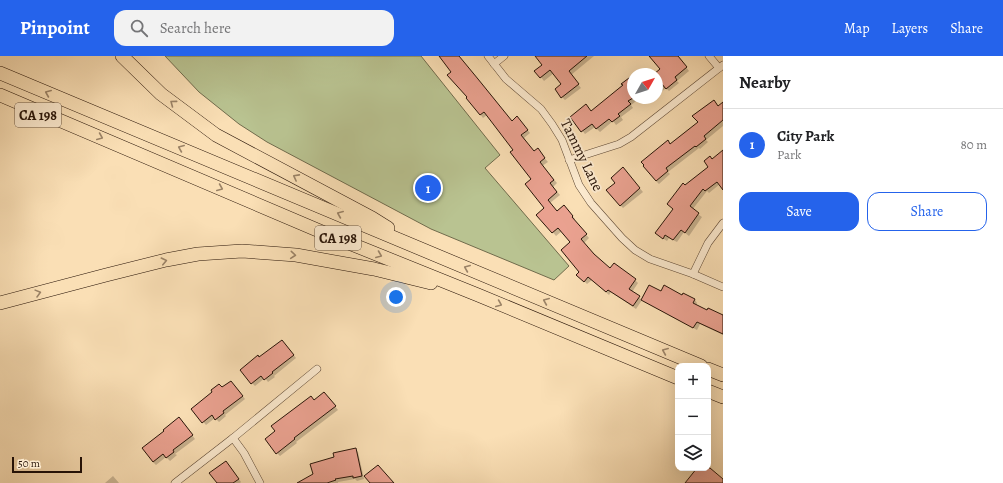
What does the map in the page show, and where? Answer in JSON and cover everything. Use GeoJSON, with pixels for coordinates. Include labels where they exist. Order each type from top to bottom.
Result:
{"type":"FeatureCollection","features":[{"type":"Feature","properties":{"kind":"highway"},"geometry":{"type":"LineString","coordinates":[[122,56],[161,94],[216,135],[372,218],[414,246]]}},
{"type":"Feature","properties":{"kind":"highway","name":"CA 198"},"geometry":{"type":"LineString","coordinates":[[0,73],[694,363]]}},
{"type":"Feature","properties":{"kind":"highway","name":"CA 198"},"geometry":{"type":"LineString","coordinates":[[0,95],[329,235],[675,377]]}},
{"type":"Feature","properties":{"kind":"highway","name":"CA 198"},"geometry":{"type":"LineString","coordinates":[[0,104],[75,127]]}},
{"type":"Feature","properties":{"kind":"highway"},"geometry":{"type":"LineString","coordinates":[[0,303],[166,260],[198,254],[242,251],[296,255],[374,269],[478,295]]}},
{"type":"Feature","properties":{"kind":"highway"},"geometry":{"type":"LineString","coordinates":[[711,370],[723,375]]}},
{"type":"Feature","properties":{"kind":"highway"},"geometry":{"type":"LineString","coordinates":[[711,392],[723,397]]}},
{"type":"Feature","properties":{"kind":"street","name":"Tammy Lane"},"geometry":{"type":"LineString","coordinates":[[488,56],[506,79],[541,109],[562,140],[579,184],[591,203],[622,238],[635,250],[650,259],[723,287]]}},
{"type":"Feature","properties":{"kind":"street"},"geometry":{"type":"LineString","coordinates":[[494,64],[504,56]]}},
{"type":"Feature","properties":{"kind":"street"},"geometry":{"type":"LineString","coordinates":[[569,160],[619,144],[631,137],[721,67],[709,56]]}},
{"type":"Feature","properties":{"kind":"street"},"geometry":{"type":"LineString","coordinates":[[692,274],[708,243],[723,222]]}},
{"type":"Feature","properties":{"kind":"street"},"geometry":{"type":"LineString","coordinates":[[175,483],[317,370]]}},
{"type":"Feature","properties":{"kind":"street"},"geometry":{"type":"LineString","coordinates":[[233,438],[244,453],[260,483]]}},
{"type":"Feature","properties":{"kind":"green space"},"geometry":{"type":"Polygon","coordinates":[[[165,56],[421,56],[500,155],[485,168],[569,266],[554,280],[431,229],[267,142],[239,124],[199,92],[165,56]]]}},
{"type":"Feature","properties":{"kind":"building"},"geometry":{"type":"Polygon","coordinates":[[[439,56],[459,56],[512,121],[517,116],[528,130],[521,135],[534,151],[538,148],[545,158],[540,162],[554,180],[550,183],[557,192],[548,200],[557,211],[564,205],[587,234],[581,239],[594,254],[610,268],[614,263],[636,279],[629,289],[640,296],[633,306],[608,290],[606,292],[588,277],[584,282],[576,275],[579,272],[561,250],[570,242],[558,228],[552,233],[536,215],[544,208],[525,184],[531,179],[510,152],[513,150],[484,112],[480,115],[466,98],[467,97],[447,75],[451,72],[439,56]]]}},
{"type":"Feature","properties":{"kind":"building"},"geometry":{"type":"Polygon","coordinates":[[[535,56],[587,56],[569,71],[579,84],[561,98],[555,89],[561,84],[550,70],[540,78],[534,71],[542,65],[535,56]]]}},
{"type":"Feature","properties":{"kind":"building"},"geometry":{"type":"Polygon","coordinates":[[[649,56],[678,56],[687,67],[675,77],[677,80],[666,89],[663,85],[663,68],[659,68],[649,56]]]}},
{"type":"Feature","properties":{"kind":"building"},"geometry":{"type":"Polygon","coordinates":[[[627,80],[627,104],[631,104],[618,114],[620,116],[612,122],[609,119],[596,129],[592,124],[581,132],[570,117],[586,104],[591,111],[623,85],[621,84],[627,80]]]}},
{"type":"Feature","properties":{"kind":"building"},"geometry":{"type":"Polygon","coordinates":[[[714,100],[718,106],[723,102],[723,120],[704,136],[706,139],[666,168],[668,171],[656,181],[641,162],[668,140],[670,144],[698,122],[692,116],[714,100]]]}},
{"type":"Feature","properties":{"kind":"building"},"geometry":{"type":"Polygon","coordinates":[[[723,150],[723,190],[717,182],[705,191],[703,189],[690,206],[699,213],[685,233],[681,230],[673,240],[665,235],[663,239],[655,233],[673,209],[667,204],[683,183],[685,185],[708,167],[704,161],[710,156],[712,159],[723,150]]]}},
{"type":"Feature","properties":{"kind":"building"},"geometry":{"type":"Polygon","coordinates":[[[623,167],[640,188],[620,206],[606,190],[615,183],[611,178],[623,167]]]}},
{"type":"Feature","properties":{"kind":"building"},"geometry":{"type":"Polygon","coordinates":[[[649,285],[661,291],[664,285],[682,295],[683,293],[695,299],[693,303],[707,310],[708,308],[723,315],[723,334],[697,322],[693,328],[641,300],[649,285]]]}},
{"type":"Feature","properties":{"kind":"building"},"geometry":{"type":"Polygon","coordinates":[[[282,340],[294,355],[264,380],[261,376],[251,384],[240,370],[258,355],[259,357],[282,340]]]}},
{"type":"Feature","properties":{"kind":"building"},"geometry":{"type":"Polygon","coordinates":[[[231,381],[243,396],[223,411],[224,413],[215,420],[212,415],[202,423],[191,409],[212,392],[211,390],[219,384],[222,387],[231,381]]]}},
{"type":"Feature","properties":{"kind":"building"},"geometry":{"type":"Polygon","coordinates":[[[324,392],[336,406],[294,438],[295,439],[276,454],[265,439],[275,431],[271,426],[311,396],[314,400],[324,392]]]}},
{"type":"Feature","properties":{"kind":"building"},"geometry":{"type":"Polygon","coordinates":[[[179,417],[193,435],[173,450],[174,452],[166,458],[163,454],[153,462],[142,448],[179,417]]]}},
{"type":"Feature","properties":{"kind":"building"},"geometry":{"type":"Polygon","coordinates":[[[356,448],[362,476],[335,479],[336,480],[327,483],[297,483],[313,474],[310,464],[334,457],[333,453],[356,448]]]}},
{"type":"Feature","properties":{"kind":"building"},"geometry":{"type":"Polygon","coordinates":[[[226,461],[239,479],[233,483],[217,483],[209,473],[226,461]]]}},
{"type":"Feature","properties":{"kind":"building"},"geometry":{"type":"Polygon","coordinates":[[[378,465],[394,483],[370,483],[364,476],[378,465]]]}},
{"type":"Feature","properties":{"kind":"building"},"geometry":{"type":"Polygon","coordinates":[[[711,469],[723,479],[723,483],[685,483],[695,471],[711,471],[711,469]]]}},
{"type":"Feature","properties":{"kind":"place","name":"City Park"},"geometry":{"type":"Point","coordinates":[428,188]}}]}
